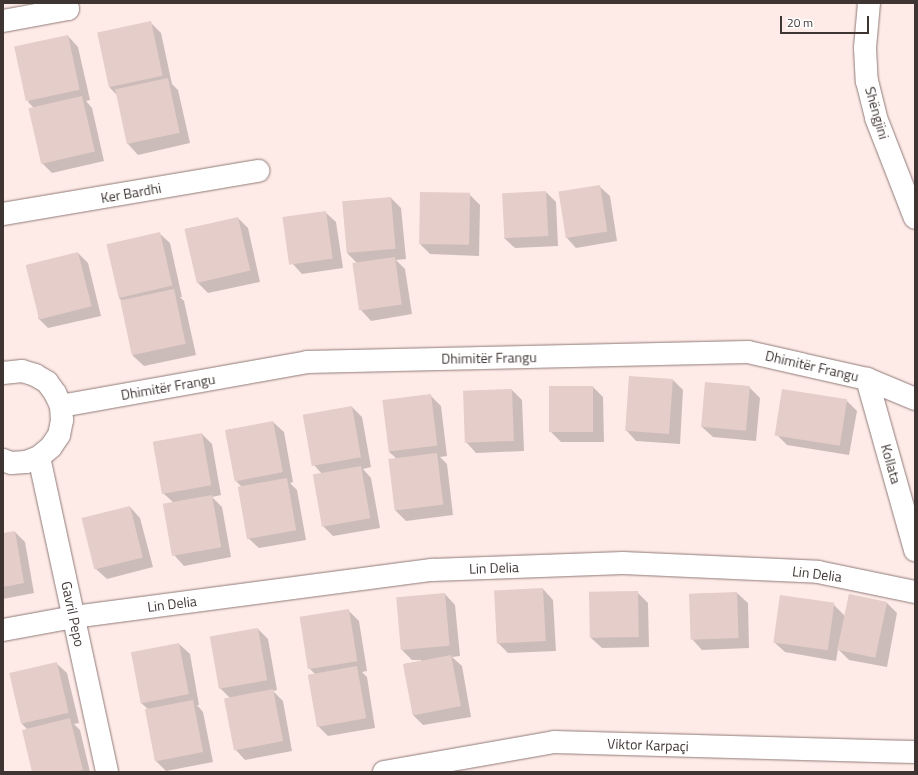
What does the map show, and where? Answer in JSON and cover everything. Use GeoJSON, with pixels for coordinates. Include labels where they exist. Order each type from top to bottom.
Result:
{"type":"FeatureCollection","features":[{"type":"Feature","properties":{"kind":"street","name":"Shëngjini"},"geometry":{"type":"LineString","coordinates":[[869,3],[866,48],[867,80],[876,118],[915,218]]}},
{"type":"Feature","properties":{"kind":"street"},"geometry":{"type":"LineString","coordinates":[[3,21],[67,6]]}},
{"type":"Feature","properties":{"kind":"street","name":"Ker Bardhi"},"geometry":{"type":"LineString","coordinates":[[3,214],[258,171]]}},
{"type":"Feature","properties":{"kind":"street","name":"Dhimitër Frangu"},"geometry":{"type":"LineString","coordinates":[[60,406],[307,362],[748,352],[867,379],[915,399]]}},
{"type":"Feature","properties":{"kind":"street"},"geometry":{"type":"LineString","coordinates":[[3,460],[11,463],[26,462],[40,456],[51,447],[58,435],[62,420],[60,406],[55,393],[46,382],[35,375],[5,367]]}},
{"type":"Feature","properties":{"kind":"street","name":"Kollata"},"geometry":{"type":"LineString","coordinates":[[867,379],[915,550]]}},
{"type":"Feature","properties":{"kind":"street","name":"Gavril Pepo"},"geometry":{"type":"LineString","coordinates":[[40,456],[107,772]]}},
{"type":"Feature","properties":{"kind":"street","name":"Lin Delia"},"geometry":{"type":"LineString","coordinates":[[3,630],[74,617],[432,570],[623,563],[818,572],[915,592]]}},
{"type":"Feature","properties":{"kind":"street","name":"Viktor Karpaçi"},"geometry":{"type":"LineString","coordinates":[[384,772],[554,742],[915,752]]}},
{"type":"Feature","properties":{"kind":"building"},"geometry":{"type":"Polygon","coordinates":[[[151,21],[163,76],[109,87],[97,32],[151,21]]]}},
{"type":"Feature","properties":{"kind":"building"},"geometry":{"type":"Polygon","coordinates":[[[68,35],[80,90],[26,101],[14,46],[68,35]]]}},
{"type":"Feature","properties":{"kind":"building"},"geometry":{"type":"Polygon","coordinates":[[[168,78],[180,133],[127,144],[115,89],[168,78]]]}},
{"type":"Feature","properties":{"kind":"building"},"geometry":{"type":"Polygon","coordinates":[[[82,96],[95,152],[41,164],[28,108],[82,96]]]}},
{"type":"Feature","properties":{"kind":"building"},"geometry":{"type":"Polygon","coordinates":[[[600,185],[607,231],[566,238],[559,192],[600,185]]]}},
{"type":"Feature","properties":{"kind":"building"},"geometry":{"type":"Polygon","coordinates":[[[546,191],[548,236],[504,238],[502,193],[546,191]]]}},
{"type":"Feature","properties":{"kind":"building"},"geometry":{"type":"Polygon","coordinates":[[[420,192],[470,193],[469,245],[419,244],[420,192]]]}},
{"type":"Feature","properties":{"kind":"building"},"geometry":{"type":"Polygon","coordinates":[[[391,197],[396,249],[347,253],[342,201],[391,197]]]}},
{"type":"Feature","properties":{"kind":"building"},"geometry":{"type":"Polygon","coordinates":[[[326,211],[333,259],[289,265],[282,217],[326,211]]]}},
{"type":"Feature","properties":{"kind":"building"},"geometry":{"type":"Polygon","coordinates":[[[238,217],[250,271],[197,283],[184,229],[238,217]]]}},
{"type":"Feature","properties":{"kind":"building"},"geometry":{"type":"Polygon","coordinates":[[[160,232],[172,286],[119,298],[106,244],[160,232]]]}},
{"type":"Feature","properties":{"kind":"building"},"geometry":{"type":"Polygon","coordinates":[[[78,252],[92,306],[39,319],[26,265],[78,252]]]}},
{"type":"Feature","properties":{"kind":"building"},"geometry":{"type":"Polygon","coordinates":[[[395,257],[402,305],[359,311],[352,263],[395,257]]]}},
{"type":"Feature","properties":{"kind":"building"},"geometry":{"type":"Polygon","coordinates":[[[174,289],[186,344],[132,355],[120,300],[174,289]]]}},
{"type":"Feature","properties":{"kind":"building"},"geometry":{"type":"Polygon","coordinates":[[[629,376],[673,379],[669,434],[625,431],[629,376]]]}},
{"type":"Feature","properties":{"kind":"building"},"geometry":{"type":"Polygon","coordinates":[[[705,382],[750,386],[746,431],[701,427],[705,382]]]}},
{"type":"Feature","properties":{"kind":"building"},"geometry":{"type":"Polygon","coordinates":[[[549,386],[593,386],[593,432],[549,432],[549,386]]]}},
{"type":"Feature","properties":{"kind":"building"},"geometry":{"type":"Polygon","coordinates":[[[512,389],[514,441],[465,443],[463,391],[512,389]]]}},
{"type":"Feature","properties":{"kind":"building"},"geometry":{"type":"Polygon","coordinates":[[[782,389],[847,399],[840,446],[775,435],[782,389]]]}},
{"type":"Feature","properties":{"kind":"building"},"geometry":{"type":"Polygon","coordinates":[[[431,394],[437,446],[389,452],[382,400],[431,394]]]}},
{"type":"Feature","properties":{"kind":"building"},"geometry":{"type":"Polygon","coordinates":[[[352,406],[361,457],[312,466],[303,415],[352,406]]]}},
{"type":"Feature","properties":{"kind":"building"},"geometry":{"type":"Polygon","coordinates":[[[273,421],[283,472],[235,481],[225,430],[273,421]]]}},
{"type":"Feature","properties":{"kind":"building"},"geometry":{"type":"Polygon","coordinates":[[[202,433],[211,485],[162,494],[153,442],[202,433]]]}},
{"type":"Feature","properties":{"kind":"building"},"geometry":{"type":"Polygon","coordinates":[[[437,453],[443,505],[395,511],[388,459],[437,453]]]}},
{"type":"Feature","properties":{"kind":"building"},"geometry":{"type":"Polygon","coordinates":[[[361,466],[370,518],[322,527],[313,475],[361,466]]]}},
{"type":"Feature","properties":{"kind":"building"},"geometry":{"type":"Polygon","coordinates":[[[287,478],[296,530],[247,539],[238,487],[287,478]]]}},
{"type":"Feature","properties":{"kind":"building"},"geometry":{"type":"Polygon","coordinates":[[[212,495],[221,547],[172,556],[163,504],[212,495]]]}},
{"type":"Feature","properties":{"kind":"building"},"geometry":{"type":"Polygon","coordinates":[[[130,506],[143,557],[94,570],[81,518],[130,506]]]}},
{"type":"Feature","properties":{"kind":"building"},"geometry":{"type":"Polygon","coordinates":[[[15,531],[24,583],[3,587],[3,533],[15,531]]]}},
{"type":"Feature","properties":{"kind":"building"},"geometry":{"type":"Polygon","coordinates":[[[543,588],[546,641],[497,643],[494,591],[543,588]]]}},
{"type":"Feature","properties":{"kind":"building"},"geometry":{"type":"Polygon","coordinates":[[[638,591],[639,637],[590,638],[589,592],[638,591]]]}},
{"type":"Feature","properties":{"kind":"building"},"geometry":{"type":"Polygon","coordinates":[[[737,592],[739,638],[691,640],[689,594],[737,592]]]}},
{"type":"Feature","properties":{"kind":"building"},"geometry":{"type":"Polygon","coordinates":[[[445,593],[450,646],[401,650],[396,597],[445,593]]]}},
{"type":"Feature","properties":{"kind":"building"},"geometry":{"type":"Polygon","coordinates":[[[849,594],[887,602],[875,658],[837,650],[849,594]]]}},
{"type":"Feature","properties":{"kind":"building"},"geometry":{"type":"Polygon","coordinates":[[[780,595],[834,603],[828,650],[773,643],[780,595]]]}},
{"type":"Feature","properties":{"kind":"building"},"geometry":{"type":"Polygon","coordinates":[[[349,609],[357,661],[308,669],[300,617],[349,609]]]}},
{"type":"Feature","properties":{"kind":"building"},"geometry":{"type":"Polygon","coordinates":[[[258,628],[267,680],[219,689],[210,637],[258,628]]]}},
{"type":"Feature","properties":{"kind":"building"},"geometry":{"type":"Polygon","coordinates":[[[179,643],[189,694],[141,703],[131,652],[179,643]]]}},
{"type":"Feature","properties":{"kind":"building"},"geometry":{"type":"Polygon","coordinates":[[[451,655],[461,706],[413,715],[403,664],[451,655]]]}},
{"type":"Feature","properties":{"kind":"building"},"geometry":{"type":"Polygon","coordinates":[[[57,662],[69,713],[21,724],[9,673],[57,662]]]}},
{"type":"Feature","properties":{"kind":"building"},"geometry":{"type":"Polygon","coordinates":[[[357,666],[366,718],[317,727],[308,675],[357,666]]]}},
{"type":"Feature","properties":{"kind":"building"},"geometry":{"type":"Polygon","coordinates":[[[273,689],[283,741],[234,751],[224,699],[273,689]]]}},
{"type":"Feature","properties":{"kind":"building"},"geometry":{"type":"Polygon","coordinates":[[[193,700],[203,752],[155,761],[145,709],[193,700]]]}},
{"type":"Feature","properties":{"kind":"building"},"geometry":{"type":"Polygon","coordinates":[[[70,718],[83,770],[73,772],[32,772],[22,730],[70,718]]]}}]}
